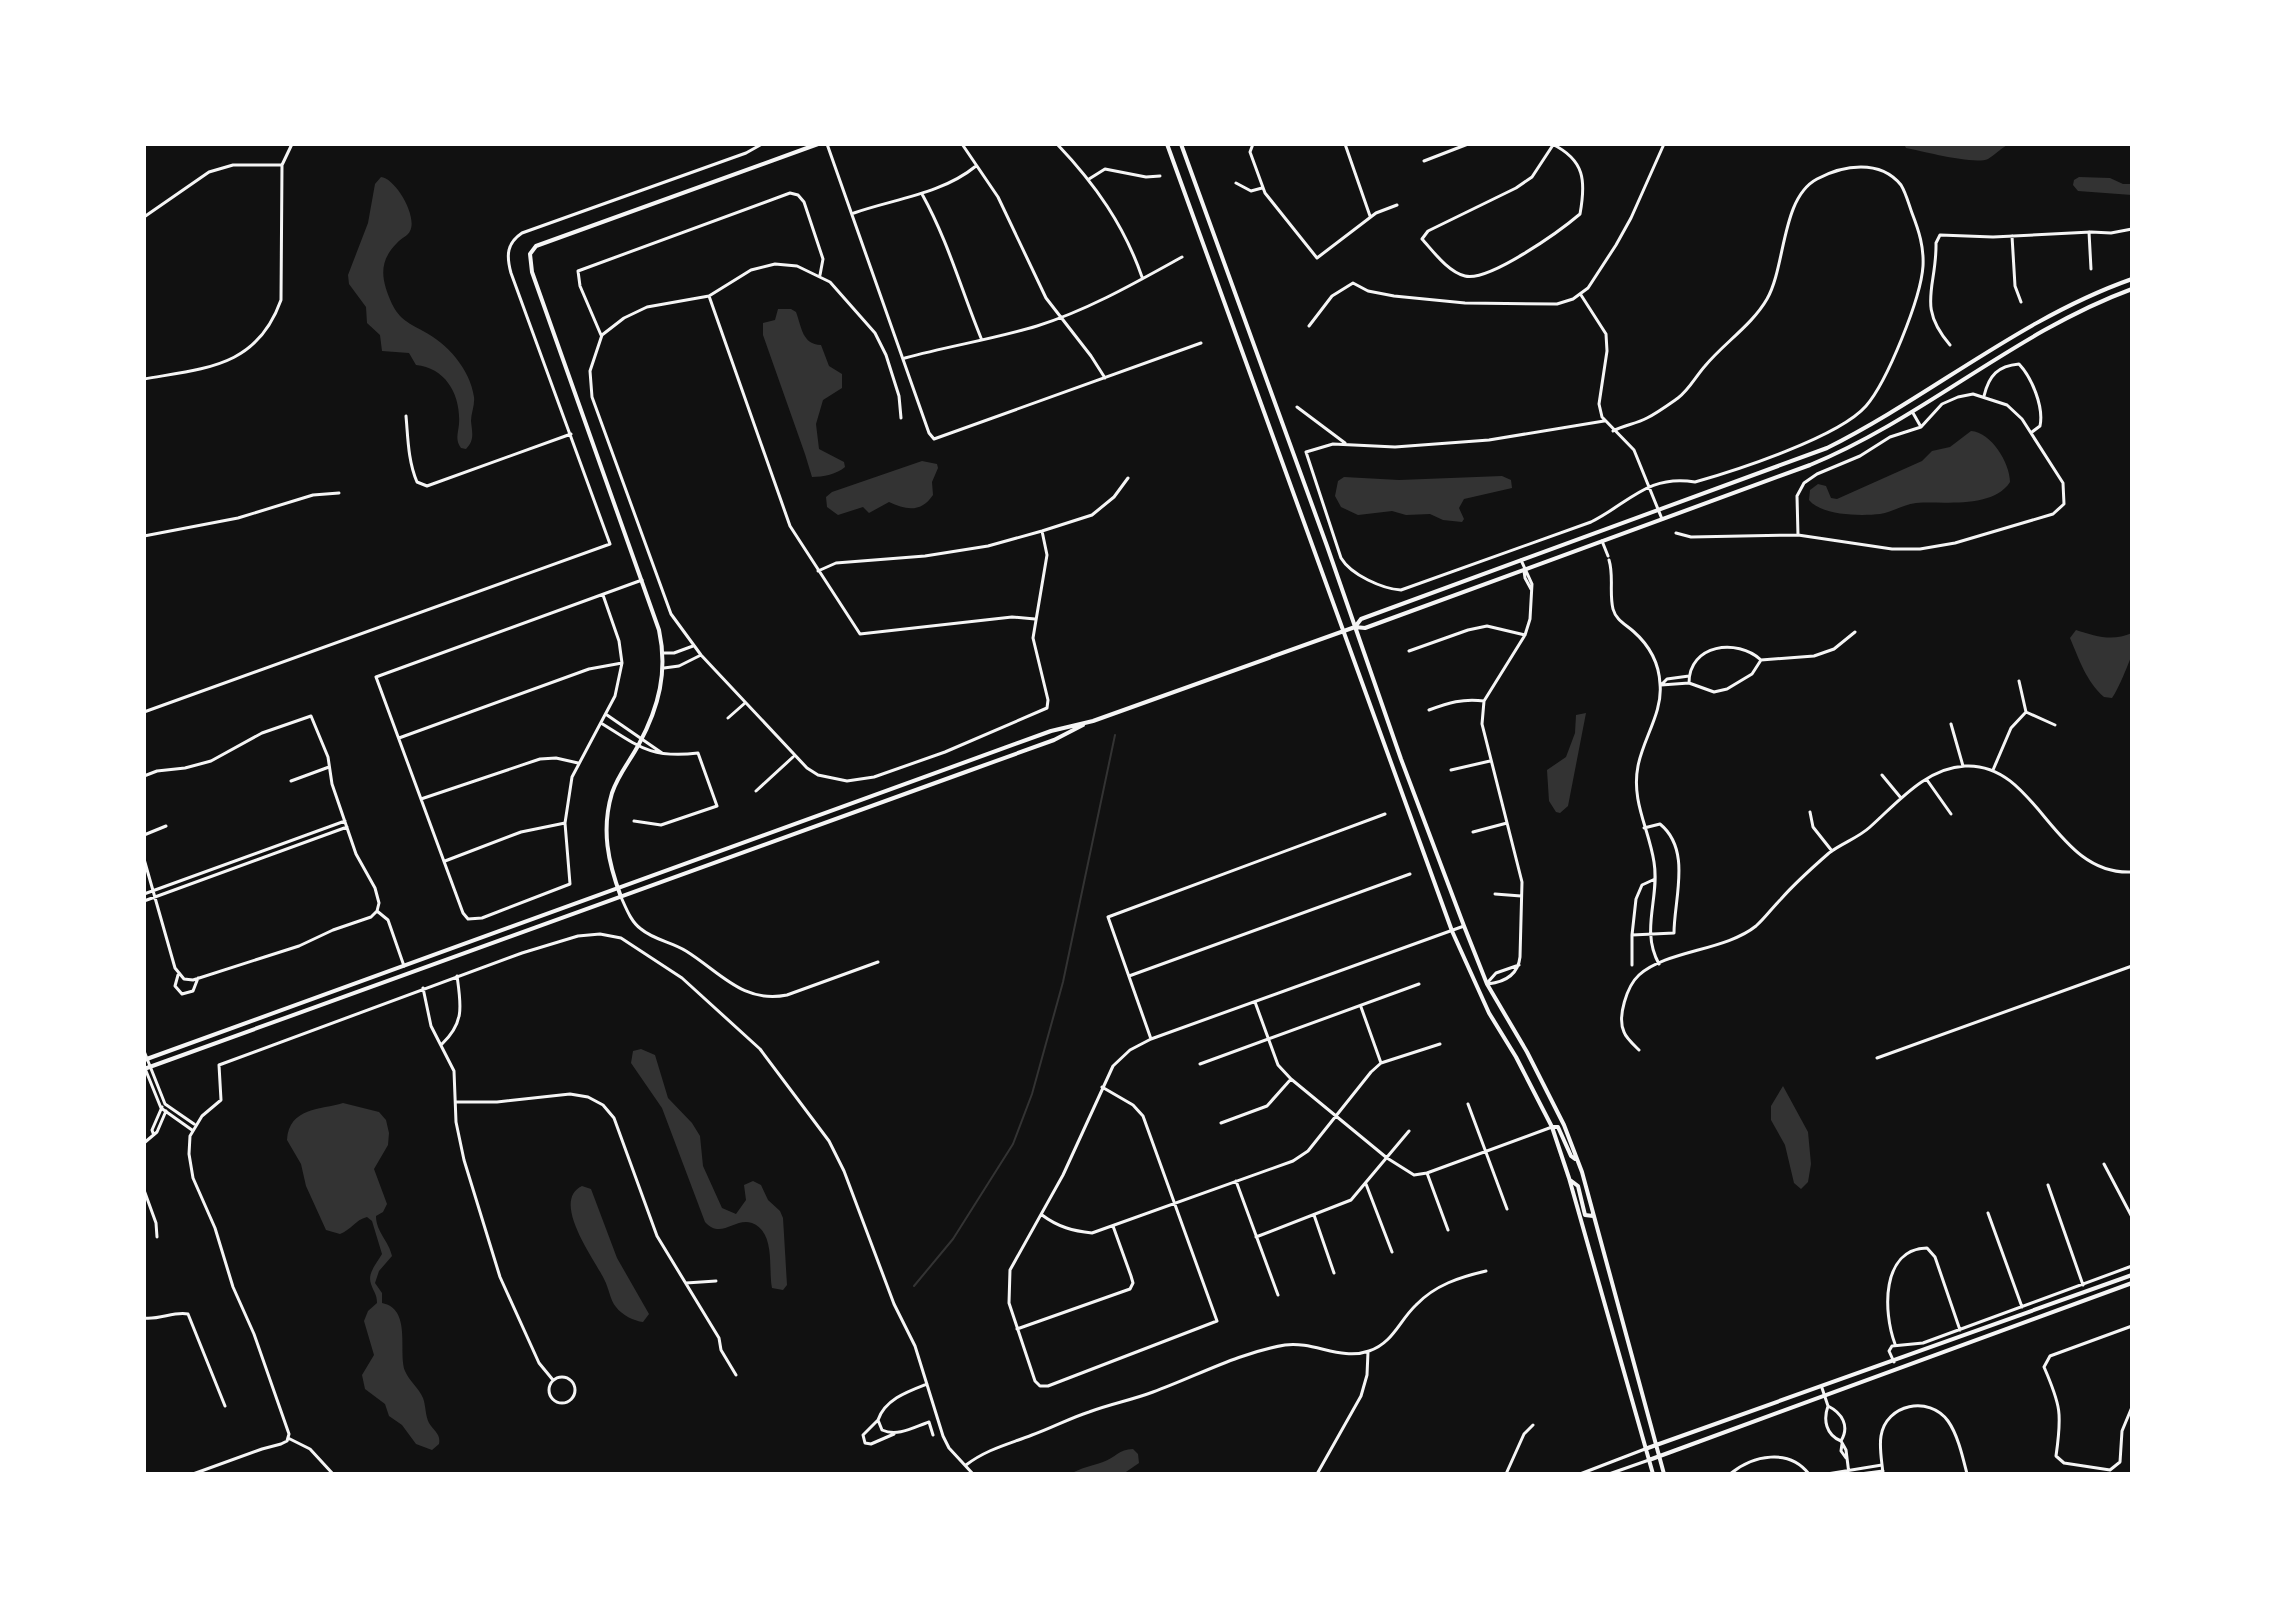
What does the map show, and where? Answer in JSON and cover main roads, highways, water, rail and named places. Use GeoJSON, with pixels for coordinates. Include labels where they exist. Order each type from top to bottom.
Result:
{"type":"FeatureCollection","features":[{"type":"Feature","properties":{"kind":"main road"},"geometry":{"type":"LineString","coordinates":[[621,897],[610,865],[607,821],[620,773],[655,712],[664,668],[663,653],[659,630],[642,580],[532,272],[530,254],[536,246],[818,144]]}},
{"type":"Feature","properties":{"kind":"main road"},"geometry":{"type":"LineString","coordinates":[[1167,144],[1267,413],[1452,931],[1489,1013],[1552,1127],[1570,1180],[1653,1474]]}},
{"type":"Feature","properties":{"kind":"main road"},"geometry":{"type":"LineString","coordinates":[[1181,144],[1464,926],[1487,984],[1560,1115],[1577,1160],[1664,1474]]}},
{"type":"Feature","properties":{"kind":"main road"},"geometry":{"type":"LineString","coordinates":[[1355,627],[1361,619],[1827,448],[2037,322],[2132,279]]}},
{"type":"Feature","properties":{"kind":"main road"},"geometry":{"type":"LineString","coordinates":[[146,1059],[1051,731],[1093,721],[1355,627],[1365,628],[1833,456],[2040,331],[2103,299],[2132,289]]}},
{"type":"Feature","properties":{"kind":"main road"},"geometry":{"type":"LineString","coordinates":[[1906,403],[1912,411]]}},
{"type":"Feature","properties":{"kind":"main road"},"geometry":{"type":"LineString","coordinates":[[146,1068],[1054,740],[1093,721]]}},
{"type":"Feature","properties":{"kind":"main road"},"geometry":{"type":"LineString","coordinates":[[1552,1127],[1558,1127],[1571,1156],[1577,1160]]}},
{"type":"Feature","properties":{"kind":"main road"},"geometry":{"type":"LineString","coordinates":[[1570,1180],[1578,1186],[1585,1215],[1593,1216]]}},
{"type":"Feature","properties":{"kind":"main road"},"geometry":{"type":"LineString","coordinates":[[1645,1449],[2132,1275]]}},
{"type":"Feature","properties":{"kind":"main road"},"geometry":{"type":"LineString","coordinates":[[1649,1460],[2132,1283]]}},
{"type":"Feature","properties":{"kind":"waterway"},"geometry":{"type":"LineString","coordinates":[[914,1286],[953,1239],[1013,1144],[1032,1094],[1063,982],[1115,735]]}}]}
